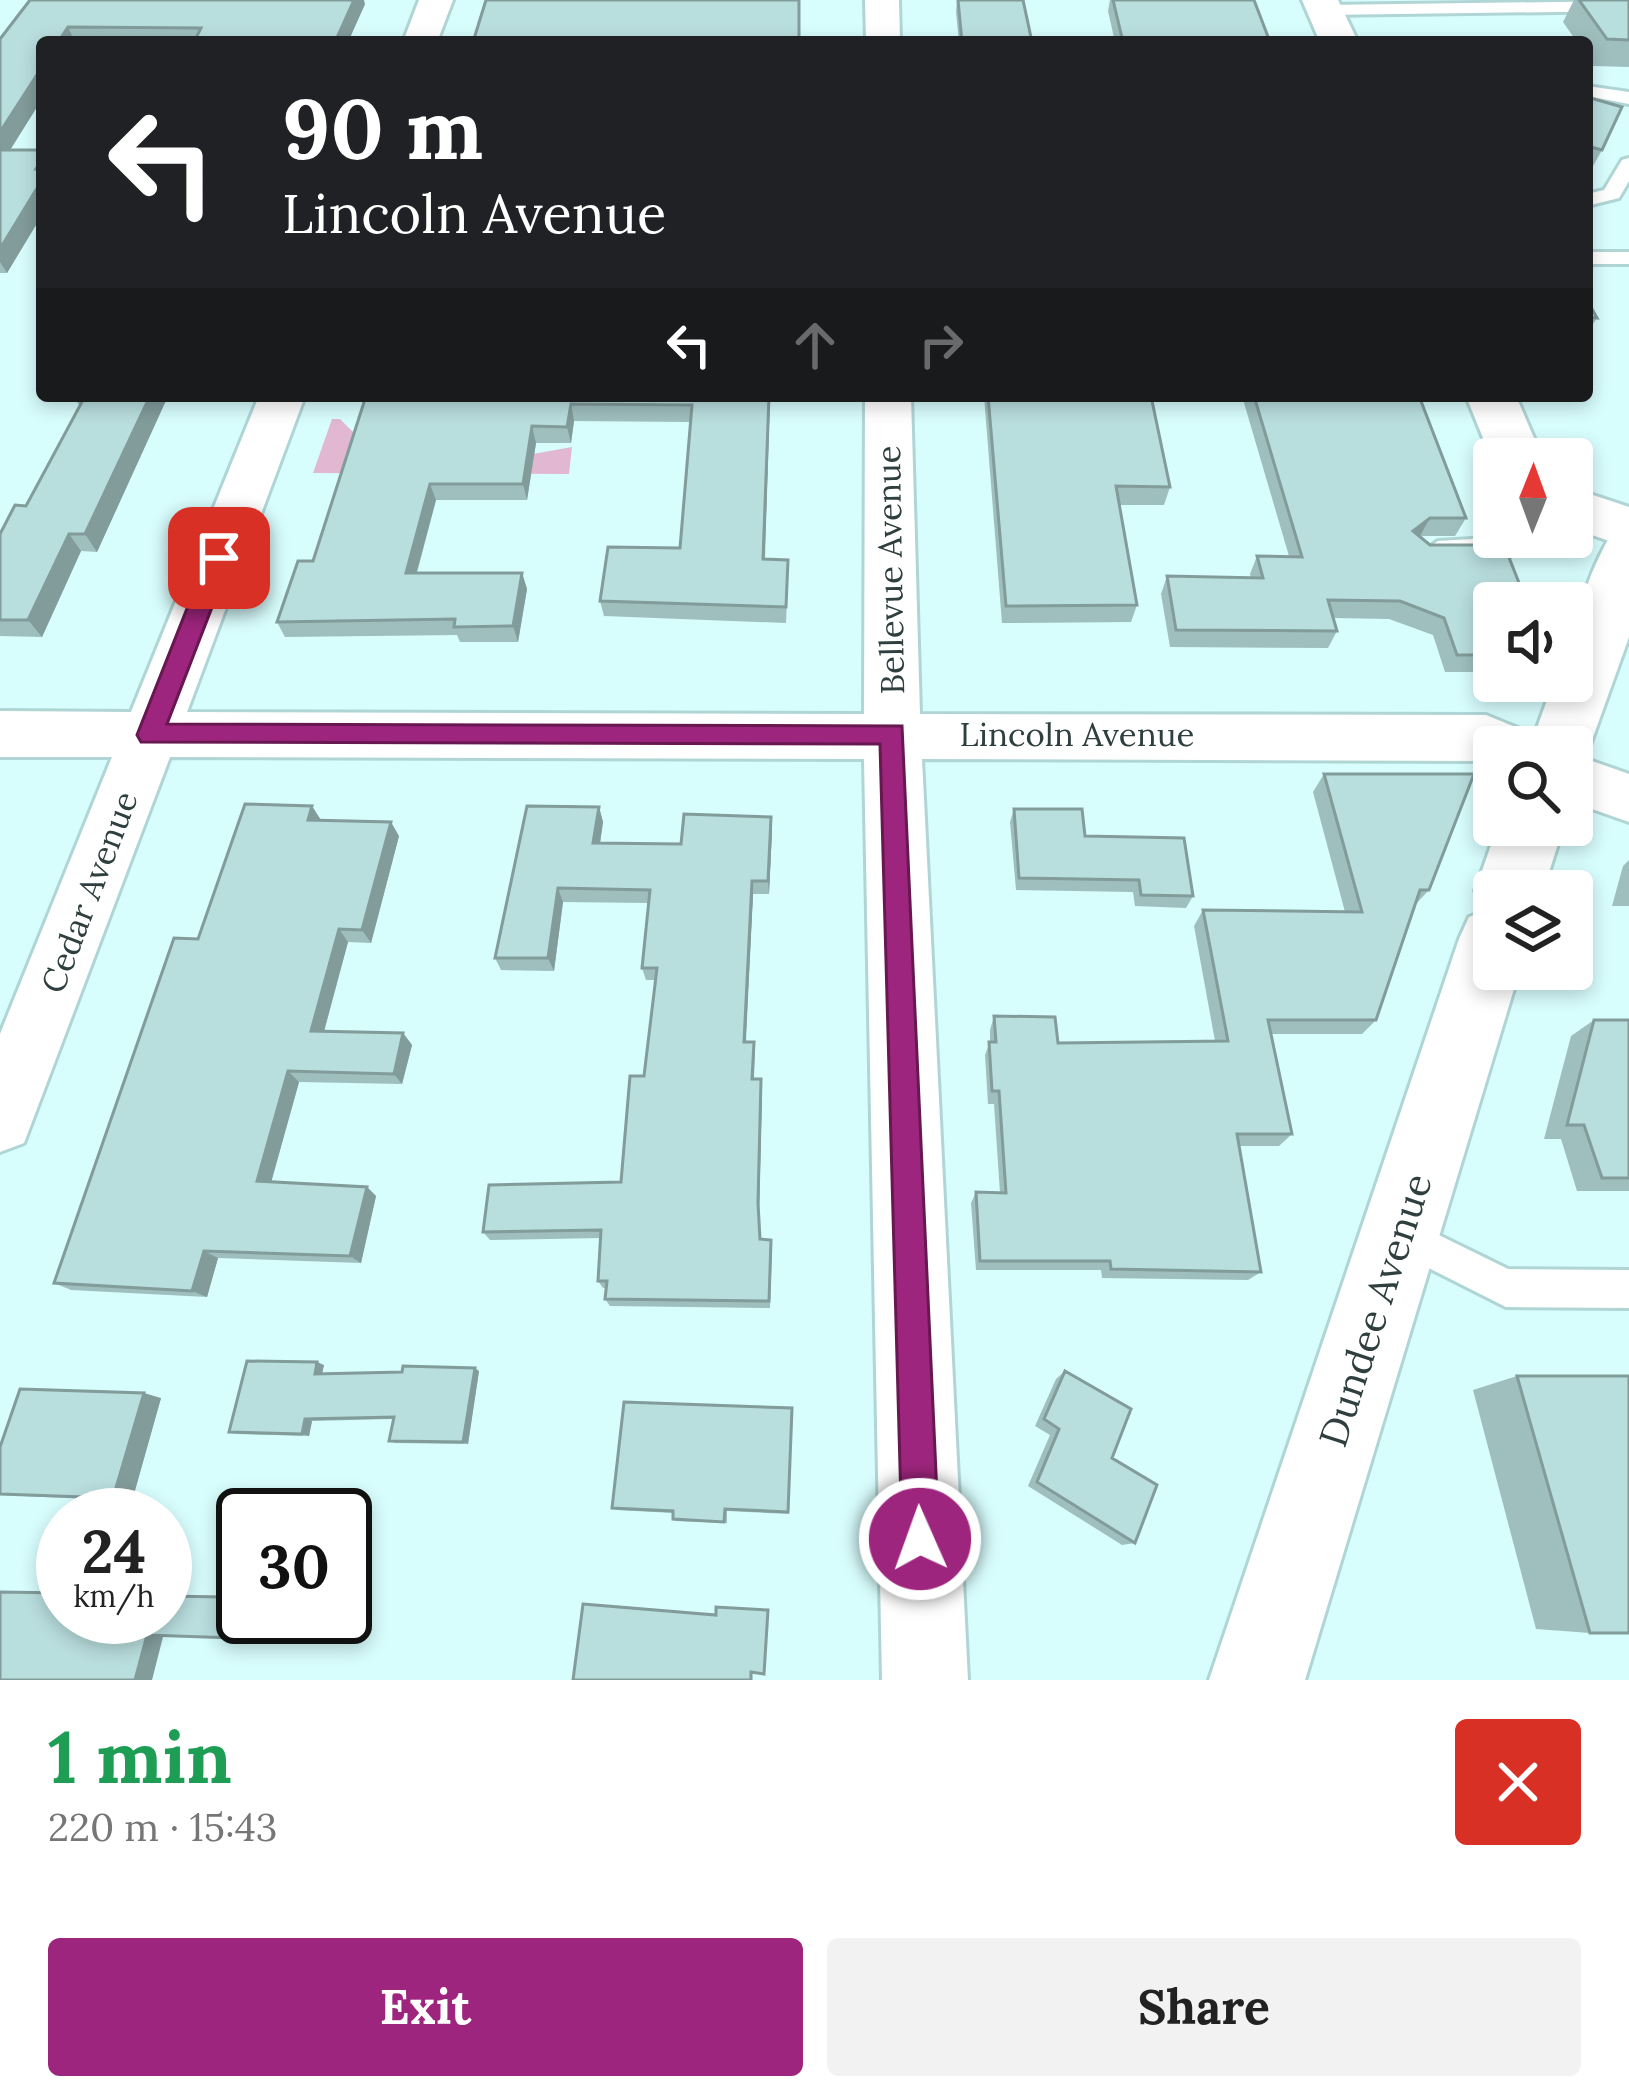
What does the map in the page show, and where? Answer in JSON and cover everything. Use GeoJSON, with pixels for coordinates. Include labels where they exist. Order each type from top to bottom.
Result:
{"type":"FeatureCollection","features":[{"type":"Feature","properties":{"kind":"main road"},"geometry":{"type":"LineString","coordinates":[[1493,402],[1508,438]]}},
{"type":"Feature","properties":{"kind":"main road"},"geometry":{"type":"LineString","coordinates":[[1593,515],[1629,529]]}},
{"type":"Feature","properties":{"kind":"main road"},"geometry":{"type":"LineString","coordinates":[[1568,726],[1629,552]]}},
{"type":"Feature","properties":{"kind":"main road","name":"Dundee Avenue"},"geometry":{"type":"LineString","coordinates":[[1257,1680],[1478,990]]}},
{"type":"Feature","properties":{"kind":"street"},"geometry":{"type":"LineString","coordinates":[[422,36],[436,0]]}},
{"type":"Feature","properties":{"kind":"street"},"geometry":{"type":"LineString","coordinates":[[882,0],[883,36]]}},
{"type":"Feature","properties":{"kind":"street","name":"Cedar Avenue"},"geometry":{"type":"LineString","coordinates":[[0,1119],[280,402]]}},
{"type":"Feature","properties":{"kind":"street","name":"Bellevue Avenue"},"geometry":{"type":"LineString","coordinates":[[888,402],[892,733],[925,1680]]}},
{"type":"Feature","properties":{"kind":"street","name":"Lincoln Avenue"},"geometry":{"type":"LineString","coordinates":[[0,734],[1473,738]]}},
{"type":"Feature","properties":{"kind":"street"},"geometry":{"type":"LineString","coordinates":[[1593,785],[1629,798]]}},
{"type":"Feature","properties":{"kind":"lane"},"geometry":{"type":"LineString","coordinates":[[1328,17],[1629,6]]}},
{"type":"Feature","properties":{"kind":"lane"},"geometry":{"type":"LineString","coordinates":[[1593,92],[1629,98]]}},
{"type":"Feature","properties":{"kind":"lane"},"geometry":{"type":"LineString","coordinates":[[1593,199],[1612,194],[1629,164]]}},
{"type":"Feature","properties":{"kind":"lane"},"geometry":{"type":"LineString","coordinates":[[1593,258],[1629,258]]}},
{"type":"Feature","properties":{"kind":"lane"},"geometry":{"type":"LineString","coordinates":[[1420,550],[1473,550]]}},
{"type":"Feature","properties":{"kind":"lane"},"geometry":{"type":"LineString","coordinates":[[1400,1234],[1506,1288],[1629,1288]]}},
{"type":"Feature","properties":{"kind":"shaded area"},"geometry":{"type":"Polygon","coordinates":[[[332,419],[340,419],[354,433],[533,454],[572,447],[569,474],[313,473],[332,419]]]}},
{"type":"Feature","properties":{"kind":"building"},"geometry":{"type":"Polygon","coordinates":[[[30,0],[354,0],[338,36],[197,36],[201,28],[68,27],[62,36],[36,36],[36,76],[0,132],[0,39],[30,0]]]}},
{"type":"Feature","properties":{"kind":"building"},"geometry":{"type":"Polygon","coordinates":[[[486,0],[799,0],[799,36],[475,36],[486,0]]]}},
{"type":"Feature","properties":{"kind":"building"},"geometry":{"type":"Polygon","coordinates":[[[958,0],[1023,0],[1031,36],[961,36],[958,0]]]}},
{"type":"Feature","properties":{"kind":"building"},"geometry":{"type":"Polygon","coordinates":[[[1113,0],[1254,0],[1268,36],[1122,36],[1113,0]]]}},
{"type":"Feature","properties":{"kind":"building"},"geometry":{"type":"Polygon","coordinates":[[[1579,0],[1629,0],[1629,40],[1607,39],[1579,0]]]}},
{"type":"Feature","properties":{"kind":"building"},"geometry":{"type":"Polygon","coordinates":[[[1593,99],[1622,107],[1602,150],[1593,148],[1593,99]]]}},
{"type":"Feature","properties":{"kind":"building"},"geometry":{"type":"Polygon","coordinates":[[[0,150],[36,150],[36,190],[0,249],[0,150]]]}},
{"type":"Feature","properties":{"kind":"building"},"geometry":{"type":"Polygon","coordinates":[[[82,402],[147,402],[85,534],[69,534],[28,620],[0,620],[0,534],[15,505],[26,506],[82,402]]]}},
{"type":"Feature","properties":{"kind":"building"},"geometry":{"type":"Polygon","coordinates":[[[364,402],[769,402],[763,559],[788,560],[786,607],[600,601],[608,547],[680,548],[692,405],[571,404],[567,427],[532,426],[523,484],[430,484],[406,573],[522,573],[513,626],[454,627],[455,619],[277,622],[298,561],[313,561],[364,402]]]}},
{"type":"Feature","properties":{"kind":"building"},"geometry":{"type":"Polygon","coordinates":[[[989,402],[1152,402],[1170,487],[1116,486],[1137,605],[1006,606],[989,402]]]}},
{"type":"Feature","properties":{"kind":"building"},"geometry":{"type":"Polygon","coordinates":[[[1256,402],[1421,402],[1466,518],[1430,518],[1413,531],[1430,545],[1473,545],[1473,558],[1509,558],[1519,582],[1473,582],[1473,655],[1457,655],[1444,618],[1400,601],[1328,600],[1337,631],[1176,630],[1167,576],[1263,578],[1257,556],[1302,557],[1256,402]]]}},
{"type":"Feature","properties":{"kind":"building"},"geometry":{"type":"Polygon","coordinates":[[[1324,774],[1473,774],[1429,890],[1420,890],[1376,1020],[1268,1020],[1292,1134],[1237,1134],[1261,1272],[1111,1269],[1110,1261],[980,1261],[976,1192],[1006,1193],[999,1091],[992,1091],[989,1042],[996,1042],[994,1016],[1055,1017],[1058,1043],[1228,1041],[1203,910],[1362,912],[1324,774]]]}},
{"type":"Feature","properties":{"kind":"building"},"geometry":{"type":"Polygon","coordinates":[[[245,804],[312,806],[308,820],[391,822],[362,930],[339,929],[311,1031],[403,1033],[394,1074],[288,1071],[257,1181],[367,1187],[350,1256],[204,1251],[192,1291],[54,1283],[174,938],[198,939],[245,804]]]}},
{"type":"Feature","properties":{"kind":"building"},"geometry":{"type":"Polygon","coordinates":[[[527,806],[599,807],[593,843],[681,844],[684,814],[771,817],[768,881],[752,881],[744,1042],[754,1042],[752,1079],[761,1079],[758,1203],[760,1239],[771,1240],[769,1301],[605,1299],[607,1281],[598,1281],[601,1230],[483,1232],[489,1185],[621,1182],[630,1076],[644,1076],[657,968],[642,968],[650,890],[558,888],[548,958],[495,958],[527,806]]]}},
{"type":"Feature","properties":{"kind":"building"},"geometry":{"type":"Polygon","coordinates":[[[1014,809],[1082,809],[1085,836],[1184,838],[1193,896],[1141,895],[1139,880],[1019,878],[1014,809]]]}},
{"type":"Feature","properties":{"kind":"building"},"geometry":{"type":"Polygon","coordinates":[[[1594,1020],[1629,1020],[1629,1178],[1602,1178],[1584,1125],[1567,1125],[1594,1020]]]}},
{"type":"Feature","properties":{"kind":"building"},"geometry":{"type":"Polygon","coordinates":[[[247,1361],[317,1362],[315,1374],[402,1372],[403,1366],[475,1368],[463,1442],[389,1441],[394,1417],[305,1419],[302,1434],[229,1432],[247,1361]]]}},
{"type":"Feature","properties":{"kind":"building"},"geometry":{"type":"Polygon","coordinates":[[[1065,1371],[1131,1409],[1112,1458],[1157,1485],[1135,1543],[1037,1482],[1059,1429],[1044,1419],[1065,1371]]]}},
{"type":"Feature","properties":{"kind":"building"},"geometry":{"type":"Polygon","coordinates":[[[1517,1376],[1629,1376],[1629,1633],[1590,1633],[1517,1376]]]}},
{"type":"Feature","properties":{"kind":"building"},"geometry":{"type":"Polygon","coordinates":[[[20,1389],[144,1393],[116,1488],[36,1488],[36,1495],[0,1494],[0,1447],[20,1389]]]}},
{"type":"Feature","properties":{"kind":"building"},"geometry":{"type":"Polygon","coordinates":[[[624,1402],[792,1408],[788,1512],[725,1509],[724,1522],[673,1519],[673,1511],[612,1508],[624,1402]]]}},
{"type":"Feature","properties":{"kind":"building"},"geometry":{"type":"Polygon","coordinates":[[[0,1592],[36,1593],[36,1644],[145,1644],[135,1680],[0,1680],[0,1592]]]}},
{"type":"Feature","properties":{"kind":"building"},"geometry":{"type":"Polygon","coordinates":[[[192,1596],[216,1597],[216,1637],[192,1637],[192,1596]]]}},
{"type":"Feature","properties":{"kind":"building"},"geometry":{"type":"Polygon","coordinates":[[[583,1604],[716,1615],[716,1607],[768,1610],[764,1674],[751,1672],[751,1680],[573,1680],[583,1604]]]}},
{"type":"Feature","properties":{"kind":"route"},"geometry":{"type":"LineString","coordinates":[[219,558],[150,735],[892,733],[920,1539]]}}]}
